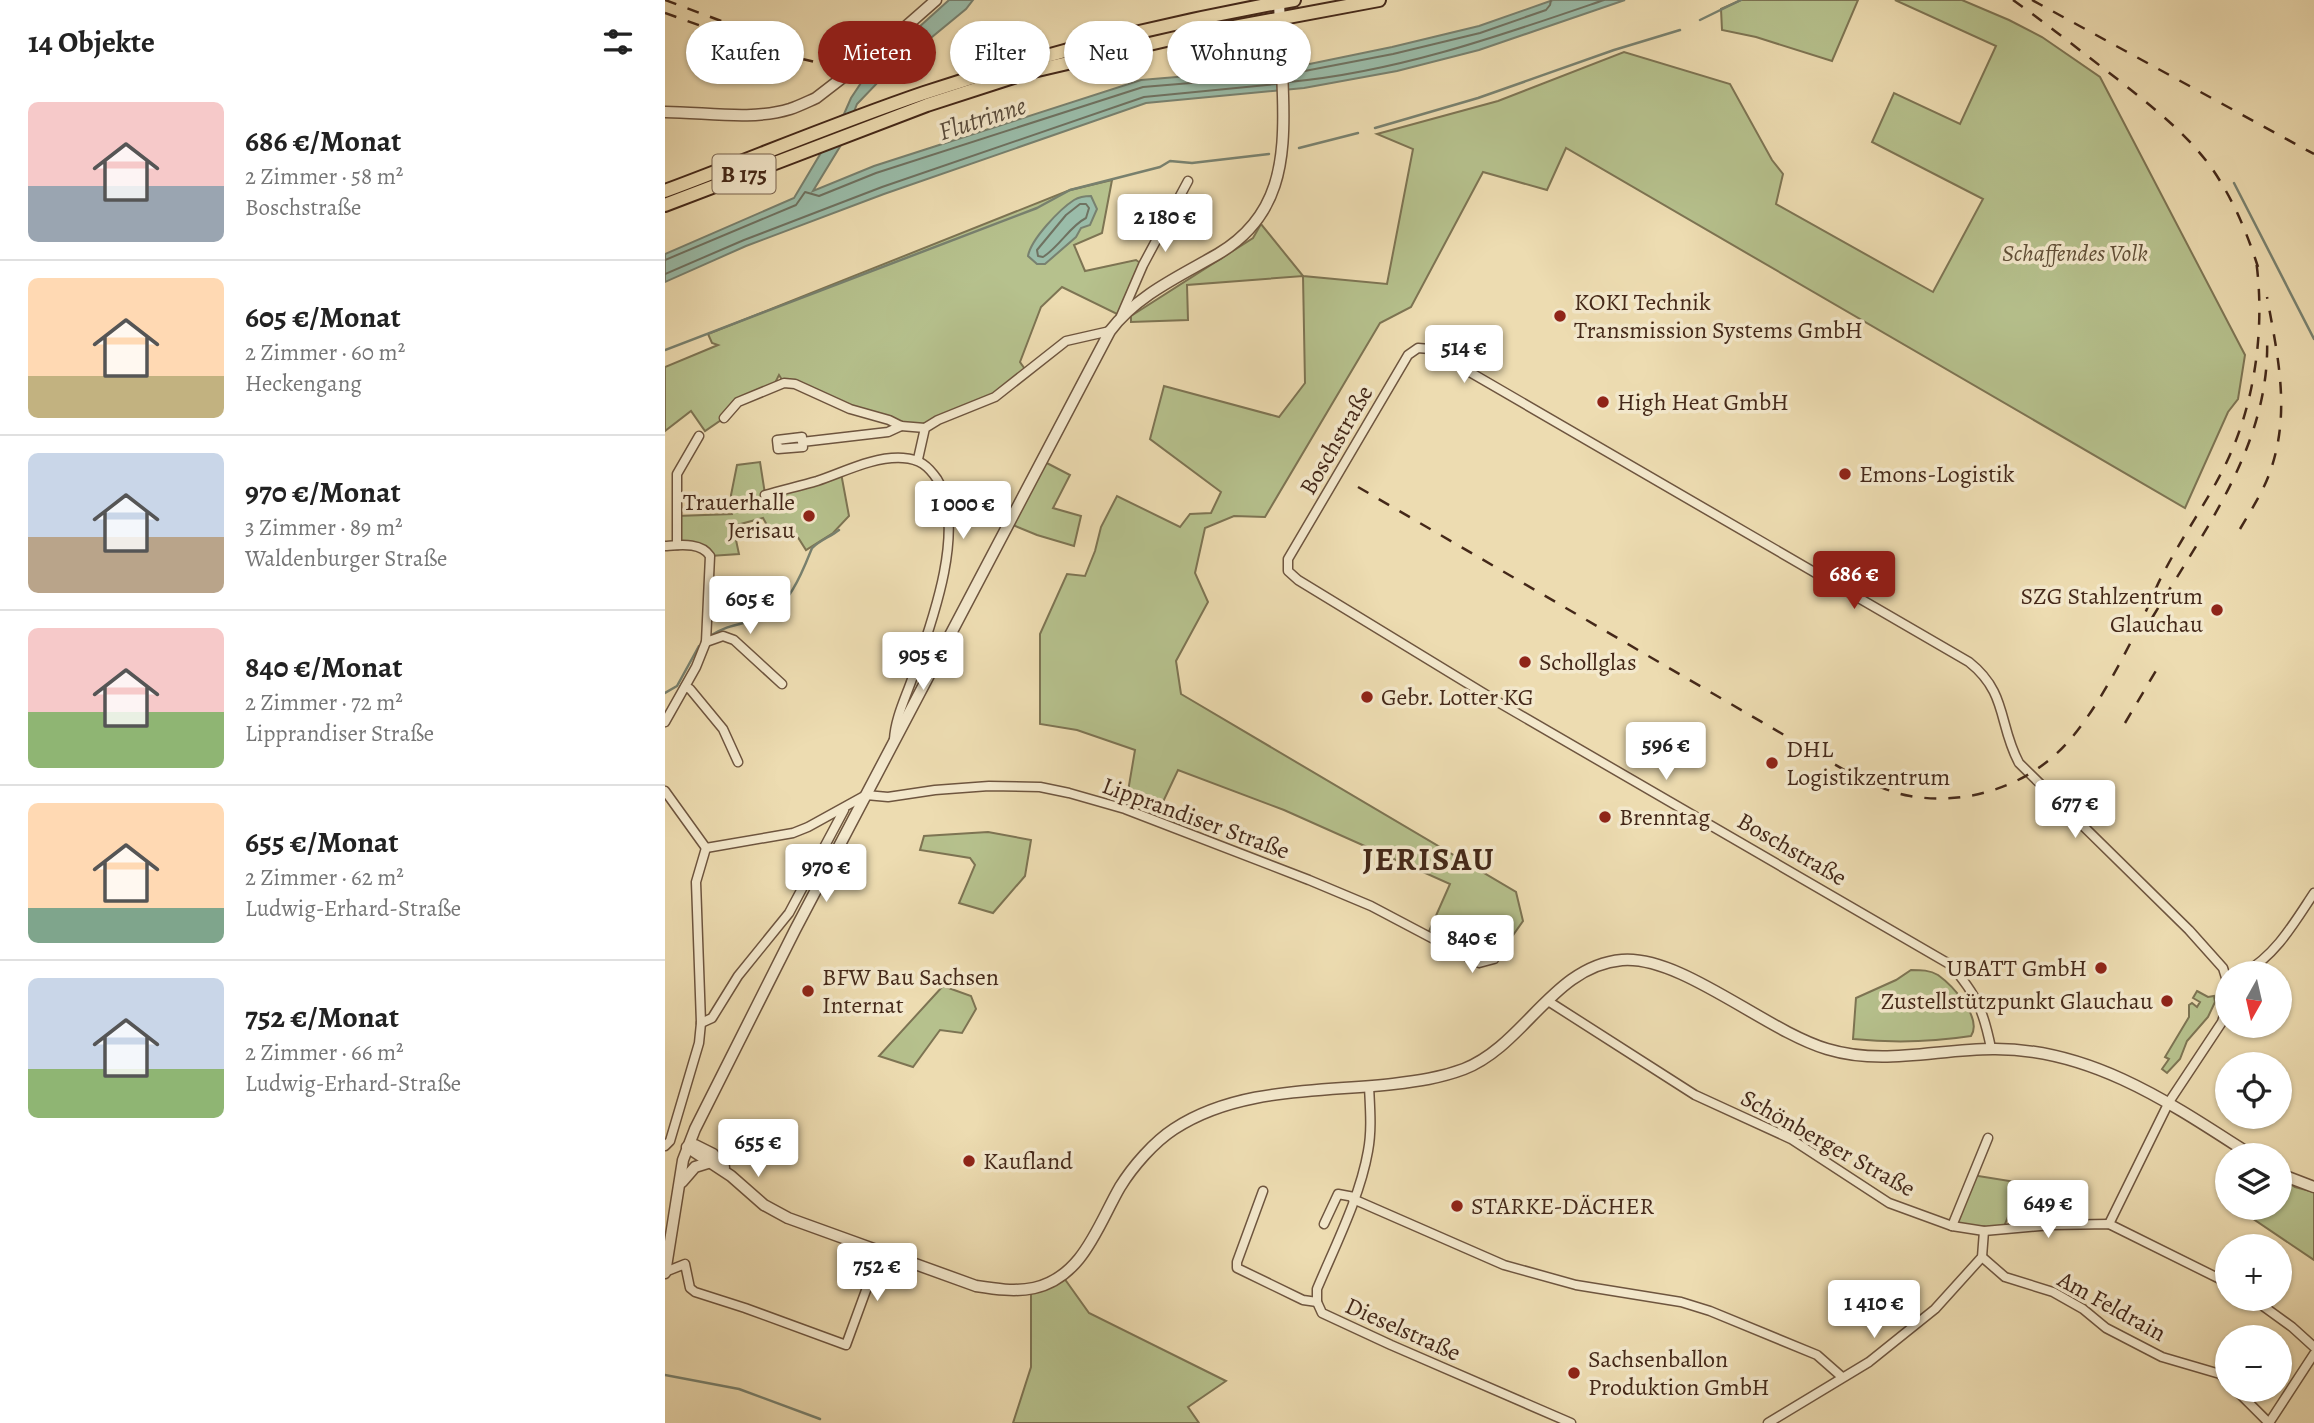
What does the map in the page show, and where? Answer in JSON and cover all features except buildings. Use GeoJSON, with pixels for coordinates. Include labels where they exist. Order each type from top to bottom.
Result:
{"type":"FeatureCollection","features":[{"type":"Feature","properties":{"kind":"main road","name":"B 175"},"geometry":{"type":"LineString","coordinates":[[665,205],[824,137],[861,117],[922,94],[1117,36],[1294,0]]}},
{"type":"Feature","properties":{"kind":"main road","name":"B 175"},"geometry":{"type":"LineString","coordinates":[[666,190],[824,137],[856,131],[965,92],[1056,64],[1175,38],[1379,0]]}},
{"type":"Feature","properties":{"kind":"street"},"geometry":{"type":"LineString","coordinates":[[665,112],[767,114],[805,103],[886,44],[936,0]]}},
{"type":"Feature","properties":{"kind":"street"},"geometry":{"type":"LineString","coordinates":[[1121,316],[1141,299],[1223,251],[1262,214],[1281,168],[1284,133],[1279,1]]}},
{"type":"Feature","properties":{"kind":"street"},"geometry":{"type":"LineString","coordinates":[[665,1273],[679,1185],[688,1145],[695,1129],[894,740],[1110,331],[1121,316],[1143,265],[1188,181]]}},
{"type":"Feature","properties":{"kind":"street"},"geometry":{"type":"LineString","coordinates":[[724,418],[738,402],[784,383],[796,384],[850,409],[901,426],[925,428],[995,397],[1066,341],[1110,331]]}},
{"type":"Feature","properties":{"kind":"street","name":"Boschstraße"},"geometry":{"type":"LineString","coordinates":[[1991,1048],[1986,1019],[1973,990],[1951,965],[1498,702],[1297,580],[1288,571],[1288,559],[1408,355],[1418,348],[1430,349],[1969,662],[1990,683],[1997,696],[2012,750],[2019,763],[2175,915],[2217,961]]}},
{"type":"Feature","properties":{"kind":"street"},"geometry":{"type":"LineString","coordinates":[[802,442],[888,432],[901,426]]}},
{"type":"Feature","properties":{"kind":"street"},"geometry":{"type":"LineString","coordinates":[[918,459],[925,428]]}},
{"type":"Feature","properties":{"kind":"street"},"geometry":{"type":"LineString","coordinates":[[677,545],[677,474],[699,436]]}},
{"type":"Feature","properties":{"kind":"street"},"geometry":{"type":"LineString","coordinates":[[765,495],[878,460],[901,457],[918,459],[930,468],[940,484],[947,504],[949,538],[945,572],[895,728],[894,740]]}},
{"type":"Feature","properties":{"kind":"street"},"geometry":{"type":"LineString","coordinates":[[665,508],[676,509]]}},
{"type":"Feature","properties":{"kind":"street"},"geometry":{"type":"LineString","coordinates":[[665,546],[697,546],[707,551],[710,556],[706,642],[665,722]]}},
{"type":"Feature","properties":{"kind":"street"},"geometry":{"type":"LineString","coordinates":[[706,642],[723,636],[734,640],[782,684]]}},
{"type":"Feature","properties":{"kind":"street"},"geometry":{"type":"LineString","coordinates":[[685,687],[690,689],[723,729],[738,762]]}},
{"type":"Feature","properties":{"kind":"street","name":"Lipprandiser Straße"},"geometry":{"type":"LineString","coordinates":[[866,795],[888,797],[989,786],[1040,787],[1069,793],[1125,809],[1322,885],[1370,906],[1479,963],[1494,959]]}},
{"type":"Feature","properties":{"kind":"street"},"geometry":{"type":"LineString","coordinates":[[665,791],[706,848]]}},
{"type":"Feature","properties":{"kind":"street"},"geometry":{"type":"LineString","coordinates":[[706,848],[793,832],[808,827],[866,795]]}},
{"type":"Feature","properties":{"kind":"street"},"geometry":{"type":"LineString","coordinates":[[701,1023],[712,1018],[738,976],[789,913],[845,808]]}},
{"type":"Feature","properties":{"kind":"street"},"geometry":{"type":"LineString","coordinates":[[706,848],[696,882],[701,1023],[699,1043],[668,1143],[688,1145],[712,1158],[764,1205],[776,1212],[976,1286],[1003,1290],[1035,1288],[1064,1275],[1083,1256],[1122,1184],[1137,1164],[1174,1129],[1216,1108],[1259,1096],[1434,1079],[1467,1068],[1498,1050],[1584,970],[1622,960],[1652,962],[1686,976],[1777,1028],[1824,1048],[1858,1057],[1901,1057],[1991,1048],[2054,1054],[2095,1066],[2169,1102],[2232,1143]]}},
{"type":"Feature","properties":{"kind":"street"},"geometry":{"type":"LineString","coordinates":[[2263,961],[2314,893]]}},
{"type":"Feature","properties":{"kind":"street","name":"Schönberger Straße"},"geometry":{"type":"LineString","coordinates":[[1548,1001],[1695,1095],[1791,1139],[1889,1203],[1952,1226],[1984,1231],[2050,1225],[2109,1224],[2215,1277]]}},
{"type":"Feature","properties":{"kind":"street"},"geometry":{"type":"LineString","coordinates":[[2109,1224],[2169,1102],[2215,1033]]}},
{"type":"Feature","properties":{"kind":"street","name":"Dieselstraße"},"geometry":{"type":"LineString","coordinates":[[1369,1086],[1371,1120],[1368,1151],[1353,1198],[1317,1289],[1317,1302],[1322,1313],[1570,1423]]}},
{"type":"Feature","properties":{"kind":"street"},"geometry":{"type":"LineString","coordinates":[[695,1129],[712,1158]]}},
{"type":"Feature","properties":{"kind":"street"},"geometry":{"type":"LineString","coordinates":[[1952,1226],[1988,1138]]}},
{"type":"Feature","properties":{"kind":"street"},"geometry":{"type":"LineString","coordinates":[[679,1185],[691,1169],[712,1158]]}},
{"type":"Feature","properties":{"kind":"street"},"geometry":{"type":"LineString","coordinates":[[2292,1178],[2314,1186]]}},
{"type":"Feature","properties":{"kind":"street"},"geometry":{"type":"LineString","coordinates":[[1263,1191],[1237,1268],[1303,1300],[1317,1302]]}},
{"type":"Feature","properties":{"kind":"street"},"geometry":{"type":"LineString","coordinates":[[1324,1224],[1338,1194],[1353,1198],[1504,1265],[1576,1285],[1681,1302],[1710,1311],[1817,1355],[1842,1377]]}},
{"type":"Feature","properties":{"kind":"street"},"geometry":{"type":"LineString","coordinates":[[1767,1423],[1869,1362],[1935,1309],[1982,1257],[1984,1231]]}},
{"type":"Feature","properties":{"kind":"street"},"geometry":{"type":"LineString","coordinates":[[665,1273],[685,1264],[690,1288],[695,1292],[846,1345],[880,1252]]}},
{"type":"Feature","properties":{"kind":"street","name":"Am Feldrain"},"geometry":{"type":"LineString","coordinates":[[1982,1257],[2005,1277],[2053,1292],[2083,1309],[2106,1328],[2162,1357],[2215,1373]]}},
{"type":"Feature","properties":{"kind":"street"},"geometry":{"type":"LineString","coordinates":[[2270,1311],[2314,1347]]}},
{"type":"Feature","properties":{"kind":"street"},"geometry":{"type":"LineString","coordinates":[[2248,1402],[2269,1423],[2314,1354]]}},
{"type":"Feature","properties":{"kind":"green space"},"geometry":{"type":"Polygon","coordinates":[[[1741,0],[1858,0],[1832,61],[1756,37],[1722,30],[1721,9],[1741,0]]]}},
{"type":"Feature","properties":{"kind":"green space","name":"Schaffendes Volk"},"geometry":{"type":"Polygon","coordinates":[[[1895,0],[1962,0],[2042,37],[2100,77],[2245,355],[2238,399],[2228,412],[2185,508],[1566,148],[1547,190],[1483,172],[1411,307],[1380,323],[1265,517],[1234,516],[1205,528],[1195,573],[1208,602],[1176,661],[1181,694],[1516,892],[1523,921],[1511,938],[1494,939],[1462,948],[1427,936],[1450,884],[1284,810],[1178,770],[1154,821],[1125,809],[1135,750],[1077,730],[1040,724],[1040,634],[1067,574],[1085,576],[1101,527],[1117,496],[1180,527],[1190,514],[1211,513],[1221,492],[1150,439],[1164,386],[1279,417],[1305,383],[1303,276],[1387,284],[1413,149],[1377,134],[1498,101],[1624,52],[1730,84],[1772,160],[1783,174],[1776,204],[1933,292],[1983,199],[1872,142],[1894,93],[1960,124],[1996,46],[1895,0]]]}},
{"type":"Feature","properties":{"kind":"green space"},"geometry":{"type":"Polygon","coordinates":[[[1112,180],[1102,233],[1074,245],[1085,271],[1136,260],[1143,265],[1121,316],[1062,287],[1041,307],[1020,362],[1027,372],[1009,388],[925,428],[901,426],[784,383],[779,375],[774,385],[737,401],[724,418],[705,431],[691,411],[665,431],[665,367],[718,345],[712,343],[708,334],[1070,190],[1112,180]]]}},
{"type":"Feature","properties":{"kind":"green space"},"geometry":{"type":"Polygon","coordinates":[[[1261,224],[1303,276],[1187,285],[1188,320],[1131,322],[1131,316],[1253,238],[1261,224]]]}},
{"type":"Feature","properties":{"kind":"green space"},"geometry":{"type":"Polygon","coordinates":[[[1041,460],[1070,475],[1053,508],[1081,516],[1074,546],[1008,523],[1041,460]]]}},
{"type":"Feature","properties":{"kind":"green space"},"geometry":{"type":"Polygon","coordinates":[[[760,462],[765,494],[841,473],[849,516],[833,533],[806,550],[792,528],[772,534],[763,518],[733,526],[739,554],[710,556],[707,551],[677,545],[677,516],[732,514],[731,495],[737,465],[760,462]]]}},
{"type":"Feature","properties":{"kind":"green space"},"geometry":{"type":"Polygon","coordinates":[[[988,832],[1031,840],[1025,876],[993,913],[959,903],[975,865],[970,858],[920,850],[924,836],[988,832]]]}},
{"type":"Feature","properties":{"kind":"green space"},"geometry":{"type":"Polygon","coordinates":[[[1911,970],[1935,973],[1951,986],[1970,1011],[1974,1029],[1971,1036],[1912,1041],[1853,1039],[1856,998],[1896,980],[1911,970]]]}},
{"type":"Feature","properties":{"kind":"green space"},"geometry":{"type":"Polygon","coordinates":[[[943,986],[971,996],[976,1009],[962,1033],[940,1030],[913,1067],[879,1056],[943,986]]]}},
{"type":"Feature","properties":{"kind":"green space"},"geometry":{"type":"Polygon","coordinates":[[[2197,991],[2208,997],[2214,996],[2215,1002],[2208,1017],[2187,1041],[2180,1059],[2167,1073],[2162,1069],[2169,1059],[2165,1057],[2189,1017],[2189,1005],[2192,1003],[2197,1007],[2200,1002],[2193,998],[2197,991]]]}},
{"type":"Feature","properties":{"kind":"green space"},"geometry":{"type":"Polygon","coordinates":[[[1972,1175],[2022,1183],[2003,1229],[1952,1226],[1972,1175]]]}},
{"type":"Feature","properties":{"kind":"green space"},"geometry":{"type":"Polygon","coordinates":[[[2292,1185],[2314,1192],[2314,1260],[2292,1245],[2292,1234],[2276,1234],[2255,1220],[2292,1220],[2292,1185]]]}},
{"type":"Feature","properties":{"kind":"green space"},"geometry":{"type":"Polygon","coordinates":[[[1064,1278],[1089,1313],[1226,1381],[1188,1407],[1199,1423],[1013,1423],[1031,1367],[1031,1293],[1064,1278]]]}},
{"type":"Feature","properties":{"kind":"water"},"geometry":{"type":"Polygon","coordinates":[[[949,0],[973,0],[936,34],[936,21],[926,21],[949,0]]]}},
{"type":"Feature","properties":{"kind":"water"},"geometry":{"type":"Polygon","coordinates":[[[1553,0],[1625,0],[1479,50],[1397,71],[1304,88],[1146,103],[884,194],[746,246],[665,282],[665,254],[794,198],[822,151],[836,119],[844,114],[860,84],[876,84],[857,104],[841,145],[813,191],[874,166],[1129,84],[1153,84],[1153,79],[1167,78],[1167,84],[1311,84],[1311,64],[1479,26],[1553,0]]]}},
{"type":"Feature","properties":{"kind":"water"},"geometry":{"type":"Polygon","coordinates":[[[1091,196],[1097,209],[1090,225],[1081,228],[1076,237],[1045,264],[1037,264],[1028,256],[1040,233],[1061,210],[1076,199],[1091,196]]]}},
{"type":"Feature","properties":{"kind":"waterway"},"geometry":{"type":"LineString","coordinates":[[1700,20],[1741,0]]}},
{"type":"Feature","properties":{"kind":"waterway"},"geometry":{"type":"LineString","coordinates":[[1375,128],[1478,98],[1614,50],[1680,30]]}},
{"type":"Feature","properties":{"kind":"waterway"},"geometry":{"type":"LineString","coordinates":[[1299,148],[1358,133]]}},
{"type":"Feature","properties":{"kind":"waterway"},"geometry":{"type":"LineString","coordinates":[[665,350],[1037,208],[1070,190],[1160,167],[1170,161],[1192,163],[1269,154]]}},
{"type":"Feature","properties":{"kind":"waterway"},"geometry":{"type":"LineString","coordinates":[[2234,183],[2314,339]]}},
{"type":"Feature","properties":{"kind":"waterway"},"geometry":{"type":"LineString","coordinates":[[710,636],[771,613],[793,589],[812,548],[839,530]]}},
{"type":"Feature","properties":{"kind":"waterway"},"geometry":{"type":"LineString","coordinates":[[665,693],[677,686],[699,646]]}},
{"type":"Feature","properties":{"kind":"waterway"},"geometry":{"type":"LineString","coordinates":[[665,1375],[739,1389],[820,1419]]}},
{"type":"Feature","properties":{"kind":"railway"},"geometry":{"type":"LineString","coordinates":[[665,0],[721,21]]}},
{"type":"Feature","properties":{"kind":"railway"},"geometry":{"type":"LineString","coordinates":[[2013,0],[2142,99],[2192,144],[2227,193],[2258,267]]}},
{"type":"Feature","properties":{"kind":"railway"},"geometry":{"type":"LineString","coordinates":[[2032,0],[2314,154]]}},
{"type":"Feature","properties":{"kind":"railway"},"geometry":{"type":"LineString","coordinates":[[665,13],[780,54],[818,63]]}},
{"type":"Feature","properties":{"kind":"railway"},"geometry":{"type":"LineString","coordinates":[[1358,487],[1846,771],[1885,789],[1910,796],[1953,798],[1975,795],[2016,781],[2035,770],[2078,730],[2113,676],[2164,572],[2222,472],[2238,434],[2252,386],[2259,335],[2256,260]]}},
{"type":"Feature","properties":{"kind":"railway"},"geometry":{"type":"LineString","coordinates":[[2240,529],[2267,479],[2280,428],[2281,385],[2267,297]]}},
{"type":"Feature","properties":{"kind":"railway"},"geometry":{"type":"LineString","coordinates":[[2152,618],[2212,520],[2246,450],[2258,414],[2265,377],[2267,338]]}},
{"type":"Feature","properties":{"kind":"railway"},"geometry":{"type":"LineString","coordinates":[[2125,723],[2157,669]]}},
{"type":"Feature","properties":{"kind":"place","name":"KOKI Technik Transmission Systems GmbH"},"geometry":{"type":"Point","coordinates":[1560,316]}},
{"type":"Feature","properties":{"kind":"place","name":"High Heat GmbH"},"geometry":{"type":"Point","coordinates":[1603,402]}},
{"type":"Feature","properties":{"kind":"place","name":"Emons-Logistik"},"geometry":{"type":"Point","coordinates":[1845,474]}},
{"type":"Feature","properties":{"kind":"place","name":"Trauerhalle Jerisau"},"geometry":{"type":"Point","coordinates":[809,516]}},
{"type":"Feature","properties":{"kind":"place","name":"SZG Stahlzentrum Glauchau"},"geometry":{"type":"Point","coordinates":[2217,610]}},
{"type":"Feature","properties":{"kind":"place","name":"Schollglas"},"geometry":{"type":"Point","coordinates":[1525,662]}},
{"type":"Feature","properties":{"kind":"place","name":"Gebr. Lotter KG"},"geometry":{"type":"Point","coordinates":[1367,697]}},
{"type":"Feature","properties":{"kind":"place","name":"DHL Logistikzentrum"},"geometry":{"type":"Point","coordinates":[1772,763]}},
{"type":"Feature","properties":{"kind":"place","name":"Brenntag"},"geometry":{"type":"Point","coordinates":[1605,817]}},
{"type":"Feature","properties":{"kind":"place","name":"UBATT GmbH"},"geometry":{"type":"Point","coordinates":[2101,968]}},
{"type":"Feature","properties":{"kind":"place","name":"BFW Bau Sachsen Internat"},"geometry":{"type":"Point","coordinates":[808,991]}},
{"type":"Feature","properties":{"kind":"place","name":"Zustellstützpunkt Glauchau"},"geometry":{"type":"Point","coordinates":[2167,1001]}},
{"type":"Feature","properties":{"kind":"place","name":"Kaufland"},"geometry":{"type":"Point","coordinates":[969,1161]}},
{"type":"Feature","properties":{"kind":"place","name":"STARKE-DÄCHER"},"geometry":{"type":"Point","coordinates":[1457,1206]}},
{"type":"Feature","properties":{"kind":"place","name":"Sachsenballon Produktion GmbH"},"geometry":{"type":"Point","coordinates":[1574,1373]}},
{"type":"Feature","properties":{"kind":"district","name":"JERISAU"},"geometry":{"type":"Point","coordinates":[1429,859]}},
{"type":"Feature","properties":{"kind":"water label","name":"Flutrinne"},"geometry":{"type":"Point","coordinates":[982,118]}}]}
